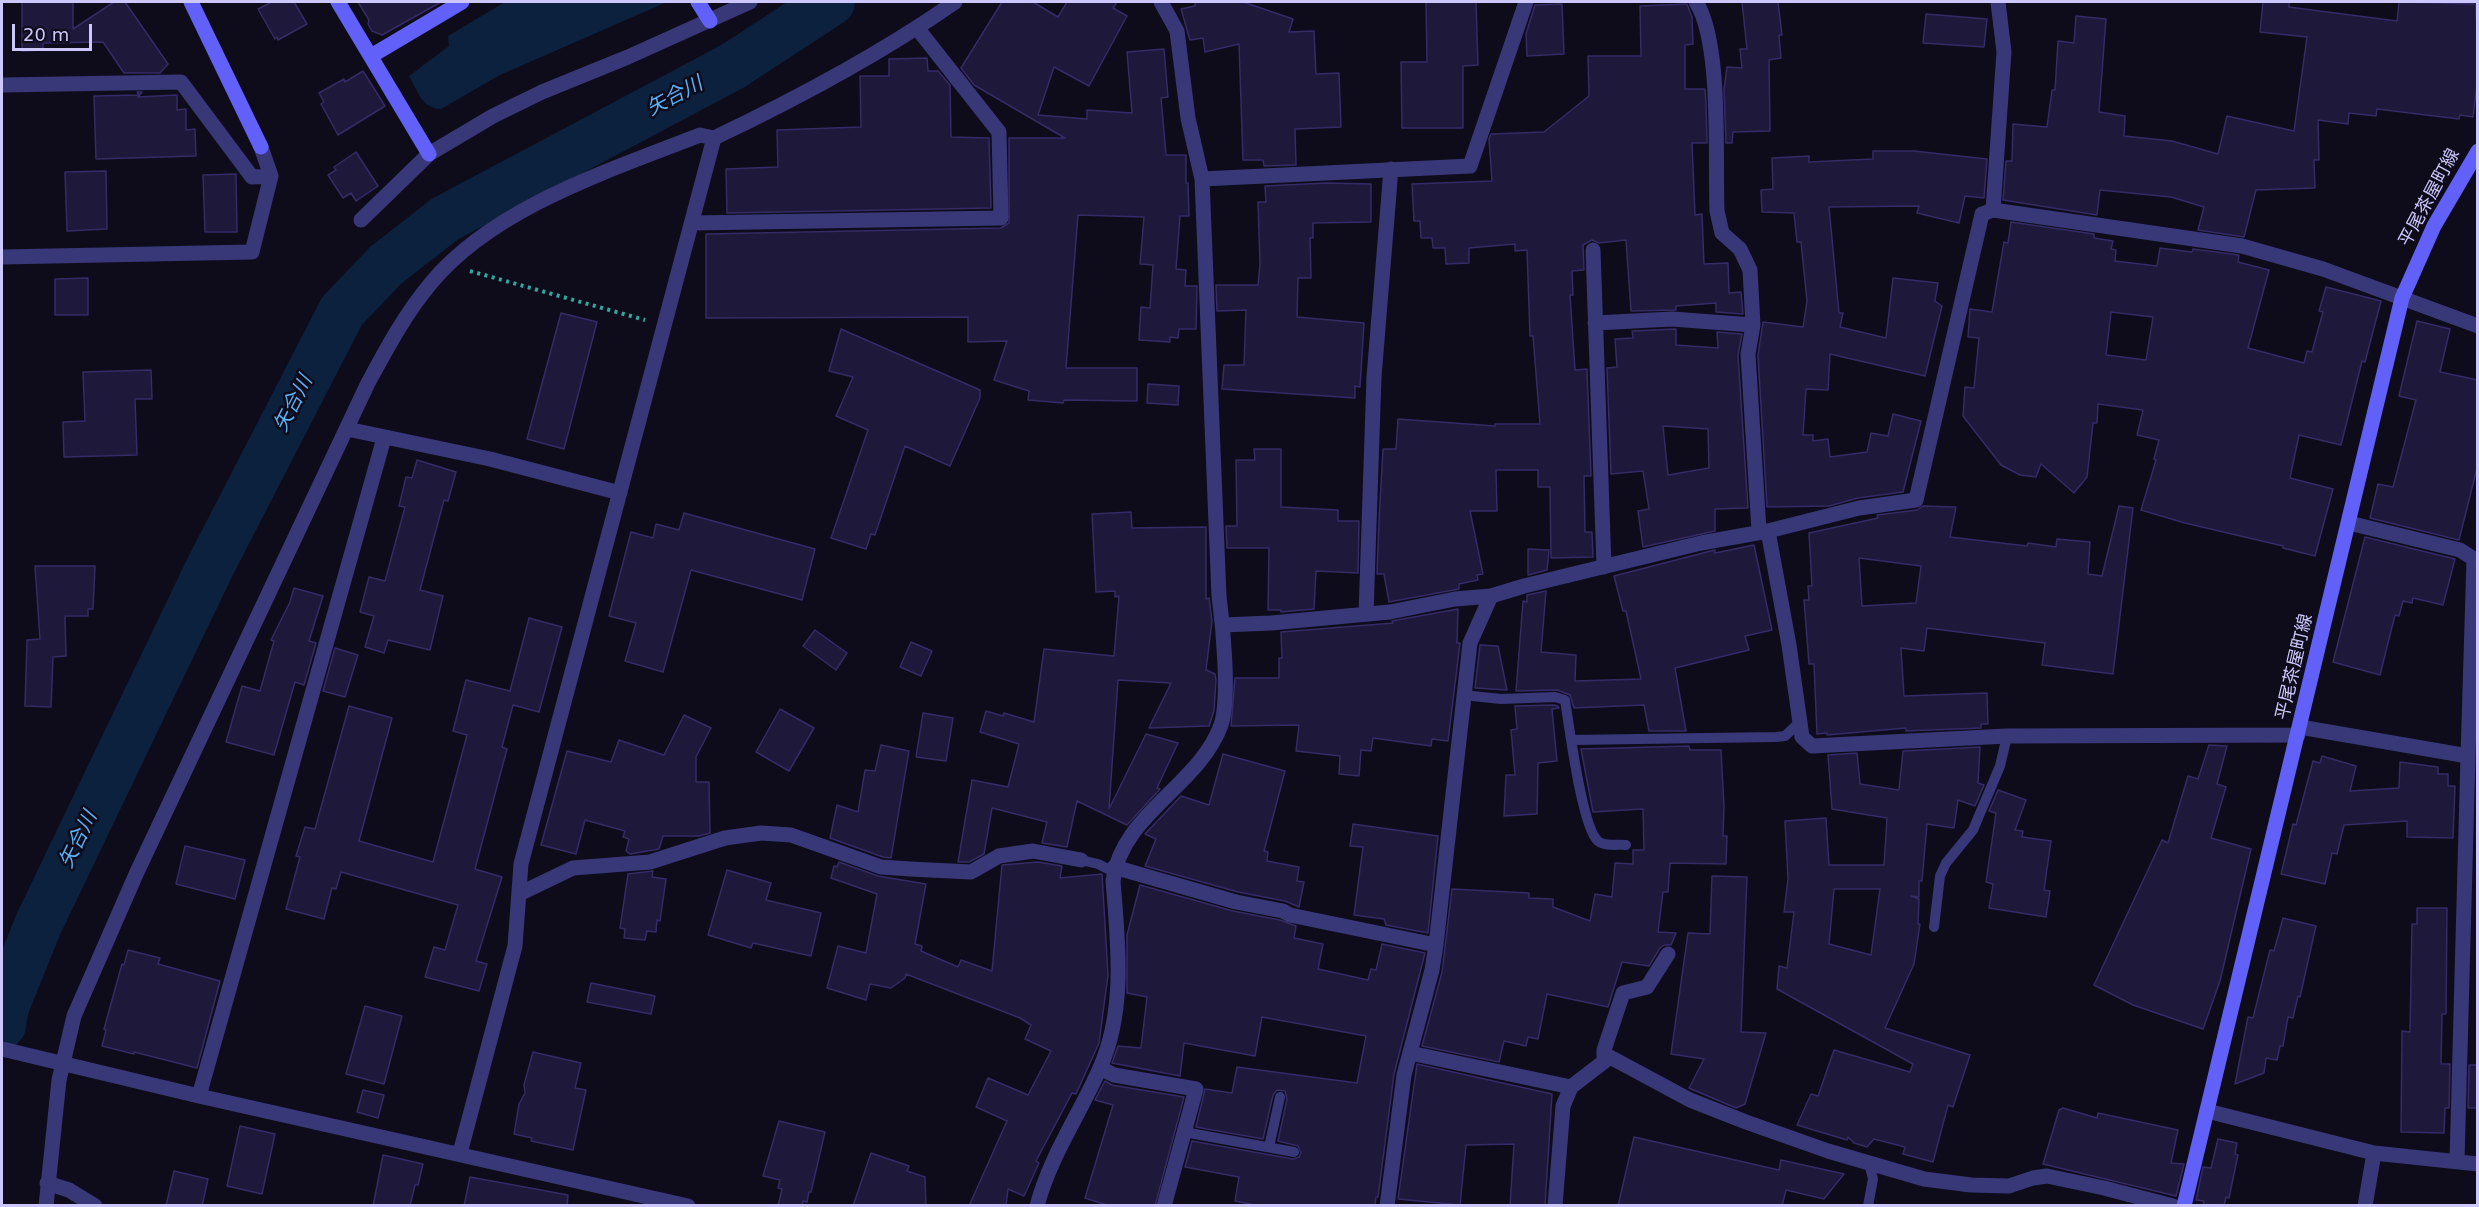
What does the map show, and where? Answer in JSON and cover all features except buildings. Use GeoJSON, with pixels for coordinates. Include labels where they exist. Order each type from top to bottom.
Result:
{"type":"FeatureCollection","features":[{"type":"Feature","properties":{"kind":"main road"},"geometry":{"type":"LineString","coordinates":[[191,2],[261,147]]}},
{"type":"Feature","properties":{"kind":"main road"},"geometry":{"type":"LineString","coordinates":[[338,2],[429,154]]}},
{"type":"Feature","properties":{"kind":"main road"},"geometry":{"type":"LineString","coordinates":[[371,56],[462,2]]}},
{"type":"Feature","properties":{"kind":"main road"},"geometry":{"type":"LineString","coordinates":[[698,2],[710,21]]}},
{"type":"Feature","properties":{"kind":"main road","name":"平尾茶屋町線"},"geometry":{"type":"LineString","coordinates":[[2184,1206],[2402,298],[2434,226],[2478,151]]}},
{"type":"Feature","properties":{"kind":"street"},"geometry":{"type":"LineString","coordinates":[[361,219],[429,154],[493,116],[542,92],[750,2]]}},
{"type":"Feature","properties":{"kind":"street"},"geometry":{"type":"LineString","coordinates":[[46,1206],[59,1080],[58,1063],[74,1016],[137,873],[347,429],[395,332],[433,281],[476,241],[552,196],[597,175],[700,135],[714,138],[795,99],[917,28],[955,2]]}},
{"type":"Feature","properties":{"kind":"street"},"geometry":{"type":"LineString","coordinates":[[1037,1206],[1040,1192],[1067,1130],[1100,1068],[1111,1034],[1119,986],[1114,869],[1132,834],[1208,752],[1215,740],[1225,707],[1202,178],[1188,118],[1177,31],[1161,2]]}},
{"type":"Feature","properties":{"kind":"street"},"geometry":{"type":"LineString","coordinates":[[1202,178],[1470,166],[1526,2]]}},
{"type":"Feature","properties":{"kind":"street"},"geometry":{"type":"LineString","coordinates":[[1696,2],[1702,11],[1708,30],[1713,76],[1717,211],[1722,232],[1740,249],[1750,270],[1753,325],[1748,354],[1763,531],[1789,645],[1802,737],[1812,746],[2007,736],[2299,731],[2468,756]]}},
{"type":"Feature","properties":{"kind":"street"},"geometry":{"type":"LineString","coordinates":[[1993,210],[2004,52],[1998,2]]}},
{"type":"Feature","properties":{"kind":"street"},"geometry":{"type":"LineString","coordinates":[[692,223],[1001,218],[999,132],[917,28]]}},
{"type":"Feature","properties":{"kind":"street"},"geometry":{"type":"LineString","coordinates":[[2,85],[181,82],[252,177],[271,176]]}},
{"type":"Feature","properties":{"kind":"street"},"geometry":{"type":"LineString","coordinates":[[460,1153],[515,946],[521,864],[714,138]]}},
{"type":"Feature","properties":{"kind":"street"},"geometry":{"type":"LineString","coordinates":[[2,258],[252,252],[271,176],[261,147]]}},
{"type":"Feature","properties":{"kind":"street"},"geometry":{"type":"LineString","coordinates":[[1366,614],[1374,377],[1391,169]]}},
{"type":"Feature","properties":{"kind":"street"},"geometry":{"type":"LineString","coordinates":[[1223,625],[1272,623],[1390,612],[1455,598],[1491,596],[1701,543],[1859,508],[1916,500],[1982,214],[1993,210],[2242,246],[2323,269],[2478,326]]}},
{"type":"Feature","properties":{"kind":"street"},"geometry":{"type":"LineString","coordinates":[[1593,250],[1604,567]]}},
{"type":"Feature","properties":{"kind":"street"},"geometry":{"type":"LineString","coordinates":[[1595,323],[1672,318],[1753,325]]}},
{"type":"Feature","properties":{"kind":"street"},"geometry":{"type":"LineString","coordinates":[[347,429],[490,459],[620,493]]}},
{"type":"Feature","properties":{"kind":"street"},"geometry":{"type":"LineString","coordinates":[[199,1096],[384,438]]}},
{"type":"Feature","properties":{"kind":"street"},"geometry":{"type":"LineString","coordinates":[[2349,523],[2460,550],[2474,560],[2475,643],[2468,756],[2473,806],[2457,1161]]}},
{"type":"Feature","properties":{"kind":"street"},"geometry":{"type":"LineString","coordinates":[[1386,1206],[1404,1075],[1436,945],[1470,643],[1491,596]]}},
{"type":"Feature","properties":{"kind":"street"},"geometry":{"type":"LineString","coordinates":[[519,894],[573,868],[650,862],[725,838],[761,833],[799,837],[869,863],[910,869],[971,872],[999,856],[1033,851],[1081,860]]}},
{"type":"Feature","properties":{"kind":"street"},"geometry":{"type":"LineString","coordinates":[[1114,869],[1236,902],[1283,911],[1290,915],[1436,945]]}},
{"type":"Feature","properties":{"kind":"street"},"geometry":{"type":"LineString","coordinates":[[1604,1062],[1604,1050],[1623,993],[1647,987],[1668,954]]}},
{"type":"Feature","properties":{"kind":"street"},"geometry":{"type":"LineString","coordinates":[[2,1049],[199,1096],[688,1206]]}},
{"type":"Feature","properties":{"kind":"street"},"geometry":{"type":"LineString","coordinates":[[1410,1053],[1571,1087]]}},
{"type":"Feature","properties":{"kind":"street"},"geometry":{"type":"LineString","coordinates":[[1555,1206],[1563,1106],[1571,1087],[1610,1057],[1690,1100],[1746,1122],[1924,1179],[1971,1185],[2009,1186],[2048,1176],[2173,1206]]}},
{"type":"Feature","properties":{"kind":"street"},"geometry":{"type":"LineString","coordinates":[[1100,1068],[1114,1075],[1196,1089],[1164,1206]]}},
{"type":"Feature","properties":{"kind":"street"},"geometry":{"type":"LineString","coordinates":[[2207,1111],[2374,1153],[2478,1164]]}},
{"type":"Feature","properties":{"kind":"street"},"geometry":{"type":"LineString","coordinates":[[2365,1206],[2374,1153]]}},
{"type":"Feature","properties":{"kind":"street"},"geometry":{"type":"LineString","coordinates":[[47,1183],[69,1190],[95,1206]]}},
{"type":"Feature","properties":{"kind":"lane"},"geometry":{"type":"LineString","coordinates":[[1463,695],[1501,699],[1560,697],[1565,700],[1578,784],[1590,827],[1598,841],[1604,844],[1626,845]]}},
{"type":"Feature","properties":{"kind":"lane"},"geometry":{"type":"LineString","coordinates":[[1572,740],[1776,737],[1785,736],[1800,722]]}},
{"type":"Feature","properties":{"kind":"lane"},"geometry":{"type":"LineString","coordinates":[[1934,927],[1940,876],[1946,862],[1973,830],[2000,766],[2007,736]]}},
{"type":"Feature","properties":{"kind":"lane"},"geometry":{"type":"LineString","coordinates":[[1081,860],[1114,869]]}},
{"type":"Feature","properties":{"kind":"lane"},"geometry":{"type":"LineString","coordinates":[[1269,1147],[1280,1097]]}},
{"type":"Feature","properties":{"kind":"lane"},"geometry":{"type":"LineString","coordinates":[[1184,1132],[1294,1152]]}},
{"type":"Feature","properties":{"kind":"lane"},"geometry":{"type":"LineString","coordinates":[[1869,1163],[1873,1179],[1869,1206]]}},
{"type":"Feature","properties":{"kind":"path"},"geometry":{"type":"LineString","coordinates":[[449,266],[642,318],[663,331]]}},
{"type":"Feature","properties":{"kind":"water"},"geometry":{"type":"Polygon","coordinates":[[[505,2],[667,2],[500,75],[441,109],[429,106],[421,98],[409,76],[449,46],[448,36],[505,2]]]}},
{"type":"Feature","properties":{"kind":"waterway","name":"矢合川"},"geometry":{"type":"LineString","coordinates":[[2,1025],[5,1007],[38,925],[210,567],[342,311],[386,265],[445,219],[733,66],[831,2]]}}]}
